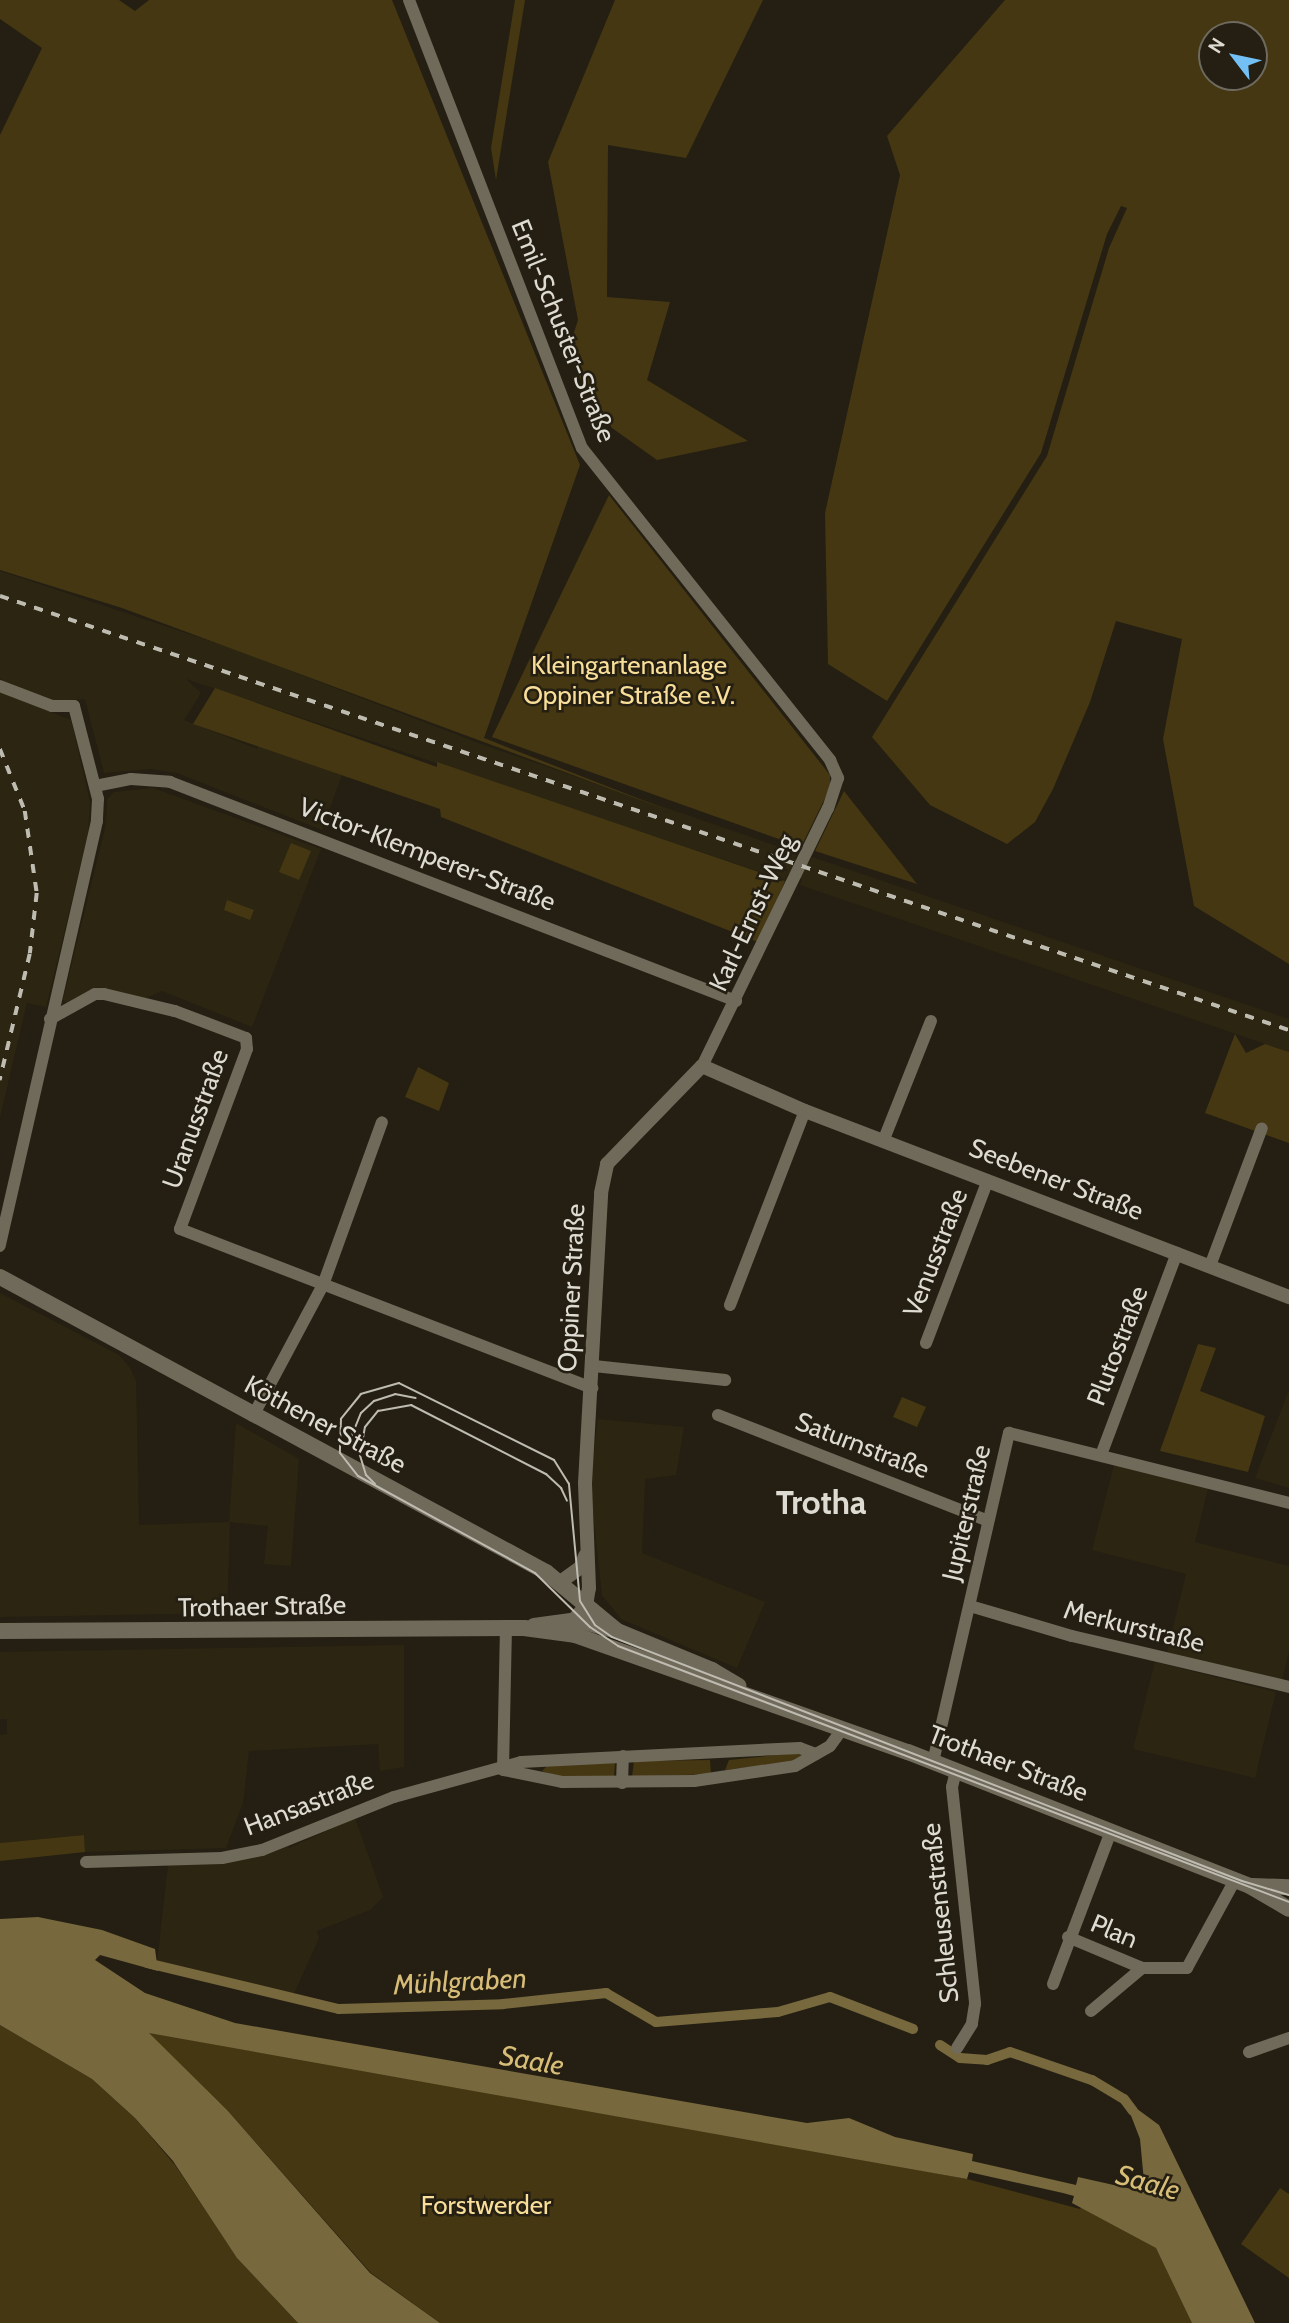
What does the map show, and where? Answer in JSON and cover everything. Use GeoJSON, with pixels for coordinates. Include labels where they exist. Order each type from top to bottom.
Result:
{"type":"FeatureCollection","features":[{"type":"Feature","properties":{"kind":"main road","name":"Köthener Straße"},"geometry":{"type":"LineString","coordinates":[[0,1277],[559,1583],[581,1613],[617,1631]]}},
{"type":"Feature","properties":{"kind":"main road","name":"Trothaer Straße"},"geometry":{"type":"LineString","coordinates":[[524,1628],[581,1613]]}},
{"type":"Feature","properties":{"kind":"main road","name":"Trothaer Straße"},"geometry":{"type":"LineString","coordinates":[[0,1631],[524,1628],[600,1641],[843,1728],[1111,1831],[1242,1883],[1289,1909]]}},
{"type":"Feature","properties":{"kind":"main road","name":"Trothaer Straße"},"geometry":{"type":"LineString","coordinates":[[617,1631],[712,1670],[746,1692]]}},
{"type":"Feature","properties":{"kind":"main road","name":"Trothaer Straße"},"geometry":{"type":"LineString","coordinates":[[1242,1883],[1289,1887]]}},
{"type":"Feature","properties":{"kind":"street","name":"Emil-Schuster-Straße"},"geometry":{"type":"LineString","coordinates":[[409,0],[582,448],[830,760],[838,778]]}},
{"type":"Feature","properties":{"kind":"street"},"geometry":{"type":"LineString","coordinates":[[0,685],[52,706],[74,706],[95,786],[97,821],[0,1246]]}},
{"type":"Feature","properties":{"kind":"street","name":"Karl-Ernst-Weg"},"geometry":{"type":"LineString","coordinates":[[702,1066],[835,794],[838,778]]}},
{"type":"Feature","properties":{"kind":"street","name":"Victor-Klemperer-Straße"},"geometry":{"type":"LineString","coordinates":[[95,786],[131,779],[170,782],[736,1001]]}},
{"type":"Feature","properties":{"kind":"street","name":"Uranusstraße"},"geometry":{"type":"LineString","coordinates":[[50,1019],[95,994],[104,993],[175,1011],[246,1038],[247,1049],[180,1229],[592,1388]]}},
{"type":"Feature","properties":{"kind":"street"},"geometry":{"type":"LineString","coordinates":[[884,1139],[931,1021]]}},
{"type":"Feature","properties":{"kind":"street","name":"Seebener Straße"},"geometry":{"type":"LineString","coordinates":[[702,1066],[805,1111],[884,1139],[1289,1297]]}},
{"type":"Feature","properties":{"kind":"street","name":"Oppiner Straße"},"geometry":{"type":"LineString","coordinates":[[581,1613],[587,1551],[585,1483],[594,1366],[601,1193],[607,1164],[702,1066]]}},
{"type":"Feature","properties":{"kind":"street"},"geometry":{"type":"LineString","coordinates":[[730,1305],[805,1111]]}},
{"type":"Feature","properties":{"kind":"street"},"geometry":{"type":"LineString","coordinates":[[253,1416],[323,1285],[382,1122]]}},
{"type":"Feature","properties":{"kind":"street"},"geometry":{"type":"LineString","coordinates":[[1210,1266],[1262,1128]]}},
{"type":"Feature","properties":{"kind":"street","name":"Venusstraße"},"geometry":{"type":"LineString","coordinates":[[926,1343],[988,1180]]}},
{"type":"Feature","properties":{"kind":"street","name":"Plutostraße"},"geometry":{"type":"LineString","coordinates":[[1101,1455],[1177,1253]]}},
{"type":"Feature","properties":{"kind":"street"},"geometry":{"type":"LineString","coordinates":[[594,1366],[725,1380]]}},
{"type":"Feature","properties":{"kind":"street","name":"Saturnstraße"},"geometry":{"type":"LineString","coordinates":[[718,1415],[988,1521]]}},
{"type":"Feature","properties":{"kind":"street","name":"Jupiterstraße"},"geometry":{"type":"LineString","coordinates":[[933,1762],[1009,1433],[1289,1503]]}},
{"type":"Feature","properties":{"kind":"street"},"geometry":{"type":"LineString","coordinates":[[559,1583],[581,1567],[587,1551]]}},
{"type":"Feature","properties":{"kind":"street","name":"Merkurstraße"},"geometry":{"type":"LineString","coordinates":[[970,1606],[1072,1636],[1289,1687]]}},
{"type":"Feature","properties":{"kind":"street"},"geometry":{"type":"LineString","coordinates":[[554,1632],[581,1613]]}},
{"type":"Feature","properties":{"kind":"street"},"geometry":{"type":"LineString","coordinates":[[506,1628],[503,1770],[536,1777],[622,1783],[715,1778],[795,1766],[830,1746],[843,1728]]}},
{"type":"Feature","properties":{"kind":"street","name":"Hansastraße"},"geometry":{"type":"LineString","coordinates":[[86,1862],[222,1858],[262,1850],[394,1797],[537,1761],[800,1748],[817,1754]]}},
{"type":"Feature","properties":{"kind":"street"},"geometry":{"type":"LineString","coordinates":[[714,1753],[715,1778]]}},
{"type":"Feature","properties":{"kind":"street"},"geometry":{"type":"LineString","coordinates":[[622,1783],[623,1756]]}},
{"type":"Feature","properties":{"kind":"street"},"geometry":{"type":"LineString","coordinates":[[536,1777],[537,1761]]}},
{"type":"Feature","properties":{"kind":"street","name":"Schleusenstraße"},"geometry":{"type":"LineString","coordinates":[[956,1771],[951,1787],[975,2004],[972,2024],[957,2048]]}},
{"type":"Feature","properties":{"kind":"street"},"geometry":{"type":"LineString","coordinates":[[1053,1984],[1068,1937],[1111,1831]]}},
{"type":"Feature","properties":{"kind":"street"},"geometry":{"type":"LineString","coordinates":[[1091,2011],[1142,1968],[1187,1968],[1242,1883]]}},
{"type":"Feature","properties":{"kind":"street","name":"Plan"},"geometry":{"type":"LineString","coordinates":[[1068,1937],[1142,1968]]}},
{"type":"Feature","properties":{"kind":"street"},"geometry":{"type":"LineString","coordinates":[[1249,2052],[1289,2038]]}},
{"type":"Feature","properties":{"kind":"shaded area"},"geometry":{"type":"Polygon","coordinates":[[[0,571],[231,648],[481,744],[797,853],[795,859],[809,863],[812,857],[1289,1019],[1289,1052],[800,885],[802,879],[788,874],[785,880],[186,679],[201,693],[184,720],[257,749],[259,745],[342,775],[322,830],[177,773],[151,769],[104,773],[85,699],[53,701],[0,679],[0,571]]]}},
{"type":"Feature","properties":{"kind":"shaded area"},"geometry":{"type":"Polygon","coordinates":[[[0,692],[71,720],[90,802],[88,834],[46,1007],[27,1003],[0,1117],[0,692]]]}},
{"type":"Feature","properties":{"kind":"shaded area"},"geometry":{"type":"Polygon","coordinates":[[[153,788],[321,849],[252,1027],[162,991],[144,999],[96,987],[68,1004],[63,1000],[106,824],[107,799],[114,792],[153,788]]]}},
{"type":"Feature","properties":{"kind":"shaded area"},"geometry":{"type":"Polygon","coordinates":[[[0,1293],[119,1355],[130,1368],[136,1381],[139,1525],[229,1522],[236,1423],[299,1459],[291,1566],[264,1564],[268,1526],[230,1522],[227,1613],[0,1617],[0,1293]]]}},
{"type":"Feature","properties":{"kind":"shaded area"},"geometry":{"type":"Polygon","coordinates":[[[1289,1390],[1289,1488],[1255,1478],[1289,1390]]]}},
{"type":"Feature","properties":{"kind":"shaded area"},"geometry":{"type":"Polygon","coordinates":[[[598,1419],[684,1427],[676,1475],[645,1479],[642,1553],[765,1602],[737,1668],[621,1619],[602,1595],[590,1483],[598,1419]]]}},
{"type":"Feature","properties":{"kind":"shaded area"},"geometry":{"type":"Polygon","coordinates":[[[1114,1465],[1208,1488],[1195,1542],[1289,1566],[1289,1651],[1282,1681],[1167,1652],[1186,1574],[1092,1550],[1114,1465]]]}},
{"type":"Feature","properties":{"kind":"shaded area"},"geometry":{"type":"Polygon","coordinates":[[[404,1645],[404,1767],[380,1771],[378,1744],[249,1751],[243,1803],[226,1848],[85,1852],[84,1835],[0,1843],[0,1735],[7,1734],[7,1719],[0,1719],[0,1652],[404,1645]]]}},
{"type":"Feature","properties":{"kind":"shaded area"},"geometry":{"type":"Polygon","coordinates":[[[1155,1662],[1276,1692],[1255,1778],[1133,1749],[1155,1662]]]}},
{"type":"Feature","properties":{"kind":"shaded area"},"geometry":{"type":"Polygon","coordinates":[[[355,1818],[383,1897],[370,1910],[317,1931],[319,1938],[293,1996],[157,1963],[168,1865],[287,1840],[289,1848],[355,1818]]]}},
{"type":"Feature","properties":{"kind":"green space"},"geometry":{"type":"Polygon","coordinates":[[[0,0],[119,0],[135,11],[149,0],[392,0],[580,465],[484,738],[670,811],[122,608],[0,570],[0,135],[42,48],[0,19],[0,0]]]}},
{"type":"Feature","properties":{"kind":"green space"},"geometry":{"type":"Polygon","coordinates":[[[515,0],[525,0],[496,180],[491,148],[515,0]]]}},
{"type":"Feature","properties":{"kind":"green space"},"geometry":{"type":"Polygon","coordinates":[[[615,0],[763,0],[686,158],[608,145],[607,297],[670,302],[647,380],[748,441],[657,460],[612,428],[585,389],[568,351],[578,320],[548,162],[615,0]]]}},
{"type":"Feature","properties":{"kind":"green space"},"geometry":{"type":"Polygon","coordinates":[[[1005,0],[1289,0],[1289,964],[1194,906],[1163,739],[1182,639],[1116,621],[1090,702],[1053,789],[1035,822],[1007,844],[930,805],[872,737],[1047,456],[1109,248],[1127,208],[1121,206],[1107,234],[1041,453],[887,701],[828,664],[825,513],[900,175],[887,136],[1005,0]]]}},
{"type":"Feature","properties":{"kind":"green space","name":"Kleingartenanlage Oppiner Straße e.V."},"geometry":{"type":"Polygon","coordinates":[[[609,495],[830,775],[830,788],[801,847],[492,737],[609,495]]]}},
{"type":"Feature","properties":{"kind":"green space"},"geometry":{"type":"Polygon","coordinates":[[[215,688],[437,767],[437,762],[785,881],[758,942],[441,817],[440,809],[193,724],[215,688]]]}},
{"type":"Feature","properties":{"kind":"green space"},"geometry":{"type":"Polygon","coordinates":[[[844,791],[917,884],[815,851],[844,791]]]}},
{"type":"Feature","properties":{"kind":"green space"},"geometry":{"type":"Polygon","coordinates":[[[291,843],[311,851],[299,880],[279,872],[291,843]]]}},
{"type":"Feature","properties":{"kind":"green space"},"geometry":{"type":"Polygon","coordinates":[[[227,900],[254,910],[250,920],[224,910],[227,900]]]}},
{"type":"Feature","properties":{"kind":"green space"},"geometry":{"type":"Polygon","coordinates":[[[1235,1034],[1246,1053],[1265,1044],[1289,1052],[1289,1143],[1205,1113],[1235,1034]]]}},
{"type":"Feature","properties":{"kind":"green space"},"geometry":{"type":"Polygon","coordinates":[[[418,1067],[449,1083],[439,1111],[405,1097],[418,1067]]]}},
{"type":"Feature","properties":{"kind":"green space"},"geometry":{"type":"Polygon","coordinates":[[[1198,1344],[1216,1348],[1200,1391],[1265,1416],[1248,1472],[1160,1451],[1198,1344]]]}},
{"type":"Feature","properties":{"kind":"green space"},"geometry":{"type":"Polygon","coordinates":[[[902,1397],[926,1407],[917,1427],[893,1417],[902,1397]]]}},
{"type":"Feature","properties":{"kind":"green space"},"geometry":{"type":"Polygon","coordinates":[[[797,1753],[806,1755],[797,1761],[725,1770],[729,1760],[797,1753]]]}},
{"type":"Feature","properties":{"kind":"green space"},"geometry":{"type":"Polygon","coordinates":[[[710,1760],[711,1774],[632,1777],[634,1761],[710,1760]]]}},
{"type":"Feature","properties":{"kind":"green space"},"geometry":{"type":"Polygon","coordinates":[[[615,1763],[614,1777],[554,1776],[542,1771],[549,1764],[615,1763]]]}},
{"type":"Feature","properties":{"kind":"green space"},"geometry":{"type":"Polygon","coordinates":[[[84,1835],[85,1852],[0,1861],[0,1843],[84,1835]]]}},
{"type":"Feature","properties":{"kind":"green space","name":"Forstwerder"},"geometry":{"type":"Polygon","coordinates":[[[131,2020],[967,2179],[1080,2209],[1084,2201],[1156,2248],[1196,2323],[440,2323],[371,2273],[228,2111],[131,2020]]]}},
{"type":"Feature","properties":{"kind":"green space"},"geometry":{"type":"Polygon","coordinates":[[[0,2025],[92,2079],[135,2118],[175,2165],[239,2260],[298,2323],[0,2323],[0,2025]]]}},
{"type":"Feature","properties":{"kind":"green space"},"geometry":{"type":"Polygon","coordinates":[[[1280,2188],[1289,2194],[1289,2278],[1241,2244],[1280,2188]]]}},
{"type":"Feature","properties":{"kind":"water","name":"Saale"},"geometry":{"type":"Polygon","coordinates":[[[38,1917],[102,1930],[155,1949],[158,1971],[100,1955],[95,1960],[145,1993],[235,2023],[807,2123],[849,2118],[895,2137],[973,2154],[972,2161],[1076,2185],[1078,2177],[1145,2192],[1140,2139],[1125,2100],[1159,2125],[1255,2323],[1192,2323],[1156,2248],[1072,2203],[1074,2196],[1063,2193],[969,2172],[967,2179],[149,2033],[228,2111],[370,2273],[440,2323],[298,2323],[237,2258],[173,2161],[135,2118],[92,2079],[0,2025],[0,1919],[38,1917]]]}},
{"type":"Feature","properties":{"kind":"waterway","name":"Mühlgraben"},"geometry":{"type":"LineString","coordinates":[[147,1963],[339,2009],[503,2004],[606,1993],[656,2022],[778,2012],[830,1997],[913,2029]]}},
{"type":"Feature","properties":{"kind":"waterway","name":"Mühlgraben"},"geometry":{"type":"LineString","coordinates":[[940,2045],[960,2058],[987,2060],[1010,2052],[1092,2080],[1124,2099],[1133,2111]]}},
{"type":"Feature","properties":{"kind":"tram line"},"geometry":{"type":"LineString","coordinates":[[1289,1895],[1242,1881],[612,1637],[595,1625],[580,1601],[569,1484],[554,1460],[399,1383],[361,1394],[341,1419],[340,1453],[358,1476],[535,1573],[590,1627],[618,1646],[1289,1902]]}},
{"type":"Feature","properties":{"kind":"tram line"},"geometry":{"type":"LineString","coordinates":[[350,1440],[361,1413],[374,1401],[395,1394],[416,1398]]}},
{"type":"Feature","properties":{"kind":"tram line"},"geometry":{"type":"LineString","coordinates":[[375,1484],[366,1475],[360,1455],[365,1427],[378,1411],[411,1405],[546,1474],[561,1488],[567,1501]]}},
{"type":"Feature","properties":{"kind":"railway"},"geometry":{"type":"LineString","coordinates":[[0,596],[1289,1030]]}},
{"type":"Feature","properties":{"kind":"railway"},"geometry":{"type":"LineString","coordinates":[[0,749],[25,811],[37,893],[30,954],[0,1080]]}},
{"type":"Feature","properties":{"kind":"district","name":"Trotha"},"geometry":{"type":"Point","coordinates":[821,1503]}}]}
